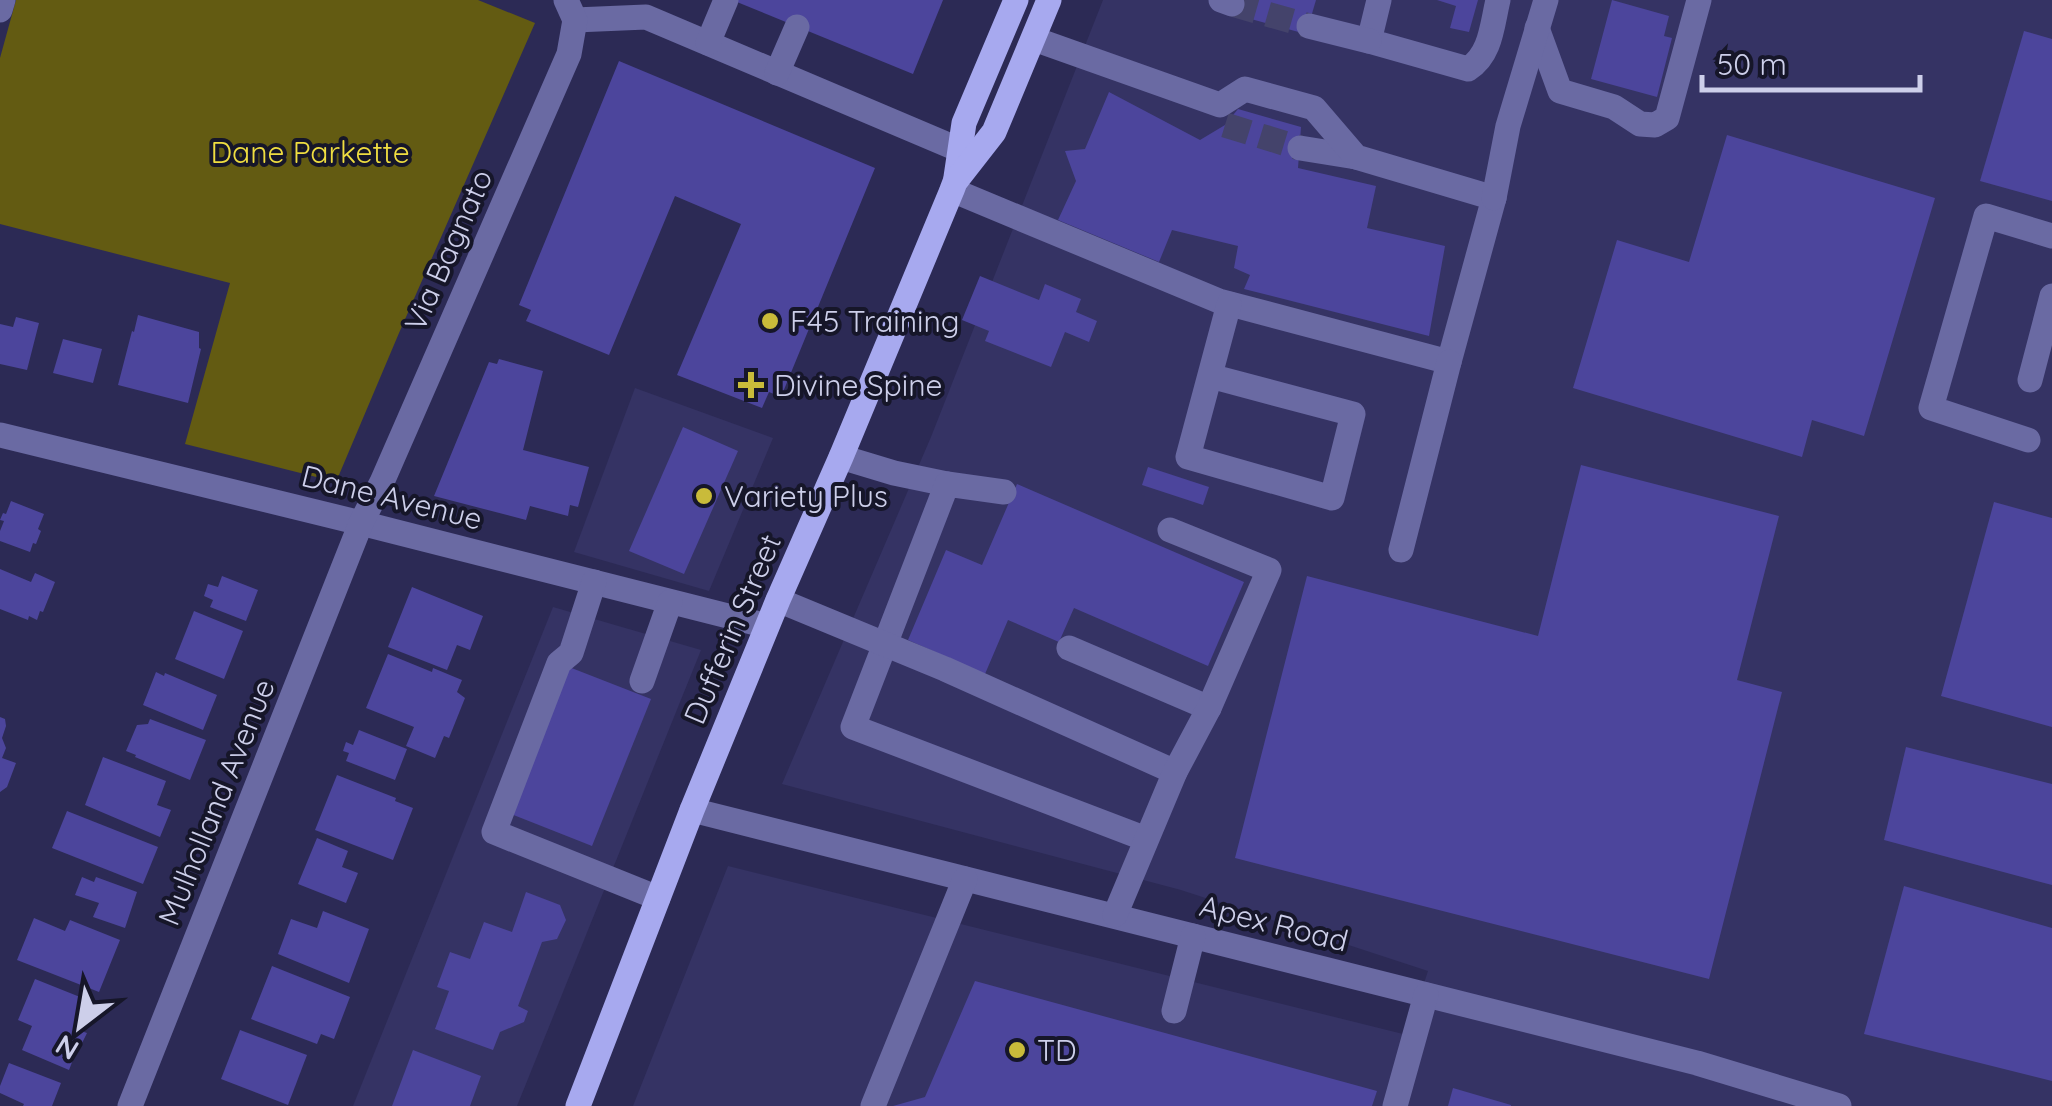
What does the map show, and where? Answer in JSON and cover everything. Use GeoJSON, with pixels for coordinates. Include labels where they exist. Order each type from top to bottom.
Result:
{"type":"FeatureCollection","features":[{"type":"Feature","properties":{"kind":"main road","name":"Dufferin Street"},"geometry":{"type":"LineString","coordinates":[[578,1106],[767,626],[954,186],[964,123],[1016,0]]}},
{"type":"Feature","properties":{"kind":"main road","name":"Dufferin Street"},"geometry":{"type":"LineString","coordinates":[[954,186],[994,132],[1049,0]]}},
{"type":"Feature","properties":{"kind":"street"},"geometry":{"type":"LineString","coordinates":[[0,10],[3,0]]}},
{"type":"Feature","properties":{"kind":"street"},"geometry":{"type":"LineString","coordinates":[[708,44],[726,0]]}},
{"type":"Feature","properties":{"kind":"street"},"geometry":{"type":"LineString","coordinates":[[1369,41],[1380,0]]}},
{"type":"Feature","properties":{"kind":"street"},"geometry":{"type":"LineString","coordinates":[[1309,26],[1468,69],[1480,62],[1486,52],[1498,0]]}},
{"type":"Feature","properties":{"kind":"street"},"geometry":{"type":"LineString","coordinates":[[1401,550],[1494,198],[1508,126],[1546,0]]}},
{"type":"Feature","properties":{"kind":"street"},"geometry":{"type":"LineString","coordinates":[[570,10],[646,17],[960,150]]}},
{"type":"Feature","properties":{"kind":"street","name":"Via Bagnato"},"geometry":{"type":"LineString","coordinates":[[361,523],[569,54],[570,10]]}},
{"type":"Feature","properties":{"kind":"street"},"geometry":{"type":"LineString","coordinates":[[1538,28],[1560,91],[1614,107],[1640,124],[1654,125],[1666,118],[1696,11]]}},
{"type":"Feature","properties":{"kind":"street"},"geometry":{"type":"LineString","coordinates":[[777,73],[797,27]]}},
{"type":"Feature","properties":{"kind":"street"},"geometry":{"type":"LineString","coordinates":[[1034,39],[1223,115],[1245,88],[1314,108],[1356,157]]}},
{"type":"Feature","properties":{"kind":"street"},"geometry":{"type":"LineString","coordinates":[[1300,148],[1356,157],[1494,198]]}},
{"type":"Feature","properties":{"kind":"street"},"geometry":{"type":"LineString","coordinates":[[954,186],[1229,304],[1449,362]]}},
{"type":"Feature","properties":{"kind":"street"},"geometry":{"type":"LineString","coordinates":[[2028,440],[1931,408],[1986,216],[2052,236]]}},
{"type":"Feature","properties":{"kind":"street"},"geometry":{"type":"LineString","coordinates":[[2030,380],[2052,296]]}},
{"type":"Feature","properties":{"kind":"street"},"geometry":{"type":"LineString","coordinates":[[1210,376],[1353,414],[1332,498],[1188,457],[1229,304]]}},
{"type":"Feature","properties":{"kind":"street","name":"Dane Avenue"},"geometry":{"type":"LineString","coordinates":[[0,435],[767,626]]}},
{"type":"Feature","properties":{"kind":"street"},"geometry":{"type":"LineString","coordinates":[[840,457],[894,473],[1004,492]]}},
{"type":"Feature","properties":{"kind":"street"},"geometry":{"type":"LineString","coordinates":[[948,484],[854,727],[1146,839]]}},
{"type":"Feature","properties":{"kind":"street","name":"Mulholland Avenue"},"geometry":{"type":"LineString","coordinates":[[130,1106],[361,523]]}},
{"type":"Feature","properties":{"kind":"street"},"geometry":{"type":"LineString","coordinates":[[1114,916],[1175,772],[1269,570],[1170,530]]}},
{"type":"Feature","properties":{"kind":"street"},"geometry":{"type":"LineString","coordinates":[[594,582],[572,653],[558,663],[494,832],[658,898]]}},
{"type":"Feature","properties":{"kind":"street"},"geometry":{"type":"LineString","coordinates":[[778,600],[1175,772]]}},
{"type":"Feature","properties":{"kind":"street"},"geometry":{"type":"LineString","coordinates":[[642,681],[670,602]]}},
{"type":"Feature","properties":{"kind":"street"},"geometry":{"type":"LineString","coordinates":[[1069,648],[1208,708]]}},
{"type":"Feature","properties":{"kind":"street","name":"Apex Road"},"geometry":{"type":"LineString","coordinates":[[692,810],[1697,1063],[1839,1106]]}},
{"type":"Feature","properties":{"kind":"street"},"geometry":{"type":"LineString","coordinates":[[873,1106],[966,879]]}},
{"type":"Feature","properties":{"kind":"street"},"geometry":{"type":"LineString","coordinates":[[1174,1011],[1194,936]]}},
{"type":"Feature","properties":{"kind":"street"},"geometry":{"type":"LineString","coordinates":[[1395,1106],[1426,995]]}},
{"type":"Feature","properties":{"kind":"shaded area"},"geometry":{"type":"Polygon","coordinates":[[[1103,0],[2052,0],[2052,1106],[633,1106],[728,866],[1407,1035],[1428,971],[1181,890],[782,784],[931,437],[1103,0]]]}},
{"type":"Feature","properties":{"kind":"shaded area"},"geometry":{"type":"Polygon","coordinates":[[[635,388],[773,438],[709,591],[574,552],[635,388]]]}},
{"type":"Feature","properties":{"kind":"shaded area"},"geometry":{"type":"Polygon","coordinates":[[[553,607],[701,650],[517,1106],[353,1106],[553,607]]]}},
{"type":"Feature","properties":{"kind":"green space","name":"Dane Parkette"},"geometry":{"type":"Polygon","coordinates":[[[16,0],[478,0],[535,23],[336,482],[185,444],[230,283],[0,224],[0,58],[16,0]]]}},
{"type":"Feature","properties":{"kind":"building"},"geometry":{"type":"Polygon","coordinates":[[[732,0],[943,0],[913,74],[732,0]]]}},
{"type":"Feature","properties":{"kind":"building"},"geometry":{"type":"Polygon","coordinates":[[[1233,0],[1316,0],[1306,34],[1229,13],[1233,0]]]}},
{"type":"Feature","properties":{"kind":"building"},"geometry":{"type":"Polygon","coordinates":[[[1437,0],[1478,0],[1469,32],[1450,28],[1456,6],[1437,0]]]}},
{"type":"Feature","properties":{"kind":"building"},"geometry":{"type":"Polygon","coordinates":[[[1612,0],[1669,16],[1664,36],[1672,38],[1657,97],[1591,79],[1612,0]]]}},
{"type":"Feature","properties":{"kind":"building"},"geometry":{"type":"Polygon","coordinates":[[[2024,31],[2052,39],[2052,201],[1980,181],[2024,31]]]}},
{"type":"Feature","properties":{"kind":"building"},"geometry":{"type":"Polygon","coordinates":[[[619,61],[875,168],[781,397],[769,392],[762,408],[677,375],[741,224],[675,196],[609,355],[526,321],[531,310],[519,305],[619,61]]]}},
{"type":"Feature","properties":{"kind":"building"},"geometry":{"type":"Polygon","coordinates":[[[1109,92],[1200,140],[1225,125],[1238,109],[1301,127],[1298,168],[1376,186],[1367,228],[1445,246],[1429,336],[1244,289],[1250,275],[1234,268],[1238,246],[1172,230],[1159,262],[1058,220],[1076,181],[1065,151],[1085,149],[1109,92]]]}},
{"type":"Feature","properties":{"kind":"building"},"geometry":{"type":"Polygon","coordinates":[[[1727,135],[1935,198],[1864,436],[1812,420],[1802,457],[1573,388],[1617,240],[1689,262],[1727,135]]]}},
{"type":"Feature","properties":{"kind":"building"},"geometry":{"type":"Polygon","coordinates":[[[980,276],[1039,300],[1045,284],[1081,299],[1076,312],[1097,321],[1089,342],[1065,332],[1051,367],[985,341],[989,331],[962,320],[980,276]]]}},
{"type":"Feature","properties":{"kind":"building"},"geometry":{"type":"Polygon","coordinates":[[[138,315],[199,332],[201,349],[188,403],[118,385],[138,315]]]}},
{"type":"Feature","properties":{"kind":"building"},"geometry":{"type":"Polygon","coordinates":[[[16,317],[39,323],[27,370],[0,364],[0,324],[13,327],[16,317]]]}},
{"type":"Feature","properties":{"kind":"building"},"geometry":{"type":"Polygon","coordinates":[[[63,339],[102,349],[93,383],[53,373],[63,339]]]}},
{"type":"Feature","properties":{"kind":"building"},"geometry":{"type":"Polygon","coordinates":[[[499,359],[543,371],[523,450],[589,467],[578,507],[570,505],[568,516],[530,506],[526,520],[434,496],[489,362],[497,364],[499,359]]]}},
{"type":"Feature","properties":{"kind":"building"},"geometry":{"type":"Polygon","coordinates":[[[683,427],[738,451],[684,574],[629,551],[683,427]]]}},
{"type":"Feature","properties":{"kind":"building"},"geometry":{"type":"Polygon","coordinates":[[[1581,465],[1779,516],[1737,680],[1782,692],[1709,979],[1235,858],[1307,576],[1538,636],[1581,465]]]}},
{"type":"Feature","properties":{"kind":"building"},"geometry":{"type":"Polygon","coordinates":[[[1148,467],[1209,487],[1203,505],[1142,485],[1148,467]]]}},
{"type":"Feature","properties":{"kind":"building"},"geometry":{"type":"Polygon","coordinates":[[[1017,484],[1244,582],[1208,666],[1074,608],[1059,642],[1008,620],[985,674],[908,640],[946,550],[982,565],[1017,484]]]}},
{"type":"Feature","properties":{"kind":"building"},"geometry":{"type":"Polygon","coordinates":[[[11,501],[44,514],[38,529],[41,531],[30,552],[0,541],[4,521],[0,520],[11,501]]]}},
{"type":"Feature","properties":{"kind":"building"},"geometry":{"type":"Polygon","coordinates":[[[1994,502],[2052,518],[2052,727],[1941,696],[1994,502]]]}},
{"type":"Feature","properties":{"kind":"building"},"geometry":{"type":"Polygon","coordinates":[[[0,569],[31,582],[35,573],[55,582],[37,620],[0,609],[0,569]]]}},
{"type":"Feature","properties":{"kind":"building"},"geometry":{"type":"Polygon","coordinates":[[[222,576],[258,590],[246,621],[210,607],[213,600],[204,596],[208,584],[218,587],[222,576]]]}},
{"type":"Feature","properties":{"kind":"building"},"geometry":{"type":"Polygon","coordinates":[[[412,587],[483,616],[470,650],[457,645],[447,670],[388,647],[412,587]]]}},
{"type":"Feature","properties":{"kind":"building"},"geometry":{"type":"Polygon","coordinates":[[[194,611],[243,631],[224,679],[175,659],[194,611]]]}},
{"type":"Feature","properties":{"kind":"building"},"geometry":{"type":"Polygon","coordinates":[[[388,654],[462,680],[457,692],[465,698],[449,738],[444,736],[435,758],[406,746],[414,727],[366,708],[388,654]]]}},
{"type":"Feature","properties":{"kind":"building"},"geometry":{"type":"Polygon","coordinates":[[[569,667],[651,699],[592,846],[511,814],[569,667]]]}},
{"type":"Feature","properties":{"kind":"building"},"geometry":{"type":"Polygon","coordinates":[[[156,672],[217,695],[203,730],[143,705],[156,672]]]}},
{"type":"Feature","properties":{"kind":"building"},"geometry":{"type":"Polygon","coordinates":[[[0,717],[5,719],[6,726],[2,758],[16,763],[7,787],[0,792],[0,717]]]}},
{"type":"Feature","properties":{"kind":"building"},"geometry":{"type":"Polygon","coordinates":[[[150,719],[206,740],[190,780],[126,751],[137,725],[148,724],[150,719]]]}},
{"type":"Feature","properties":{"kind":"building"},"geometry":{"type":"Polygon","coordinates":[[[359,730],[407,749],[395,780],[346,761],[346,742],[353,745],[359,730]]]}},
{"type":"Feature","properties":{"kind":"building"},"geometry":{"type":"Polygon","coordinates":[[[1906,747],[2052,784],[2052,885],[1884,840],[1906,747]]]}},
{"type":"Feature","properties":{"kind":"building"},"geometry":{"type":"Polygon","coordinates":[[[103,757],[166,781],[157,805],[171,810],[160,837],[85,805],[103,757]]]}},
{"type":"Feature","properties":{"kind":"building"},"geometry":{"type":"Polygon","coordinates":[[[337,775],[413,808],[393,860],[315,830],[337,775]]]}},
{"type":"Feature","properties":{"kind":"building"},"geometry":{"type":"Polygon","coordinates":[[[67,811],[158,847],[143,884],[52,848],[67,811]]]}},
{"type":"Feature","properties":{"kind":"building"},"geometry":{"type":"Polygon","coordinates":[[[317,838],[348,851],[342,867],[358,873],[346,903],[298,884],[317,838]]]}},
{"type":"Feature","properties":{"kind":"building"},"geometry":{"type":"Polygon","coordinates":[[[82,877],[94,882],[96,877],[137,892],[125,928],[93,917],[99,903],[75,895],[82,877]]]}},
{"type":"Feature","properties":{"kind":"building"},"geometry":{"type":"Polygon","coordinates":[[[1904,886],[2052,928],[2052,1081],[1864,1034],[1904,886]]]}},
{"type":"Feature","properties":{"kind":"building"},"geometry":{"type":"Polygon","coordinates":[[[526,892],[560,905],[566,920],[557,939],[542,942],[518,1006],[528,1011],[524,1022],[500,1032],[493,1050],[435,1029],[449,991],[437,987],[450,952],[470,959],[484,922],[512,932],[526,892]]]}},
{"type":"Feature","properties":{"kind":"building"},"geometry":{"type":"Polygon","coordinates":[[[323,911],[369,929],[349,983],[278,954],[291,919],[317,928],[323,911]]]}},
{"type":"Feature","properties":{"kind":"building"},"geometry":{"type":"Polygon","coordinates":[[[34,918],[65,931],[70,920],[120,940],[99,992],[17,960],[34,918]]]}},
{"type":"Feature","properties":{"kind":"building"},"geometry":{"type":"Polygon","coordinates":[[[272,966],[350,997],[334,1039],[321,1034],[317,1044],[251,1019],[272,966]]]}},
{"type":"Feature","properties":{"kind":"building"},"geometry":{"type":"Polygon","coordinates":[[[35,979],[95,1003],[84,1032],[87,1033],[69,1070],[22,1050],[32,1026],[18,1020],[35,979]]]}},
{"type":"Feature","properties":{"kind":"building"},"geometry":{"type":"Polygon","coordinates":[[[975,981],[1377,1091],[1372,1106],[893,1106],[925,1097],[975,981]]]}},
{"type":"Feature","properties":{"kind":"building"},"geometry":{"type":"Polygon","coordinates":[[[240,1030],[307,1055],[288,1105],[221,1079],[240,1030]]]}},
{"type":"Feature","properties":{"kind":"building"},"geometry":{"type":"Polygon","coordinates":[[[413,1050],[481,1076],[470,1106],[392,1106],[413,1050]]]}},
{"type":"Feature","properties":{"kind":"building"},"geometry":{"type":"Polygon","coordinates":[[[9,1063],[61,1083],[52,1106],[23,1106],[0,1093],[9,1063]]]}},
{"type":"Feature","properties":{"kind":"building"},"geometry":{"type":"Polygon","coordinates":[[[1453,1088],[1511,1105],[1511,1106],[1448,1106],[1453,1088]]]}},
{"type":"Feature","properties":{"kind":"tunnel"},"geometry":{"type":"LineString","coordinates":[[1232,4],[1309,26]]}},
{"type":"Feature","properties":{"kind":"tunnel"},"geometry":{"type":"LineString","coordinates":[[1225,125],[1300,148]]}},
{"type":"Feature","properties":{"kind":"place","name":"F45 Training"},"geometry":{"type":"Point","coordinates":[770,321]}},
{"type":"Feature","properties":{"kind":"place","name":"Divine Spine"},"geometry":{"type":"Point","coordinates":[751,385]}},
{"type":"Feature","properties":{"kind":"place","name":"Variety Plus"},"geometry":{"type":"Point","coordinates":[704,496]}},
{"type":"Feature","properties":{"kind":"place","name":"TD"},"geometry":{"type":"Point","coordinates":[1017,1050]}}]}
